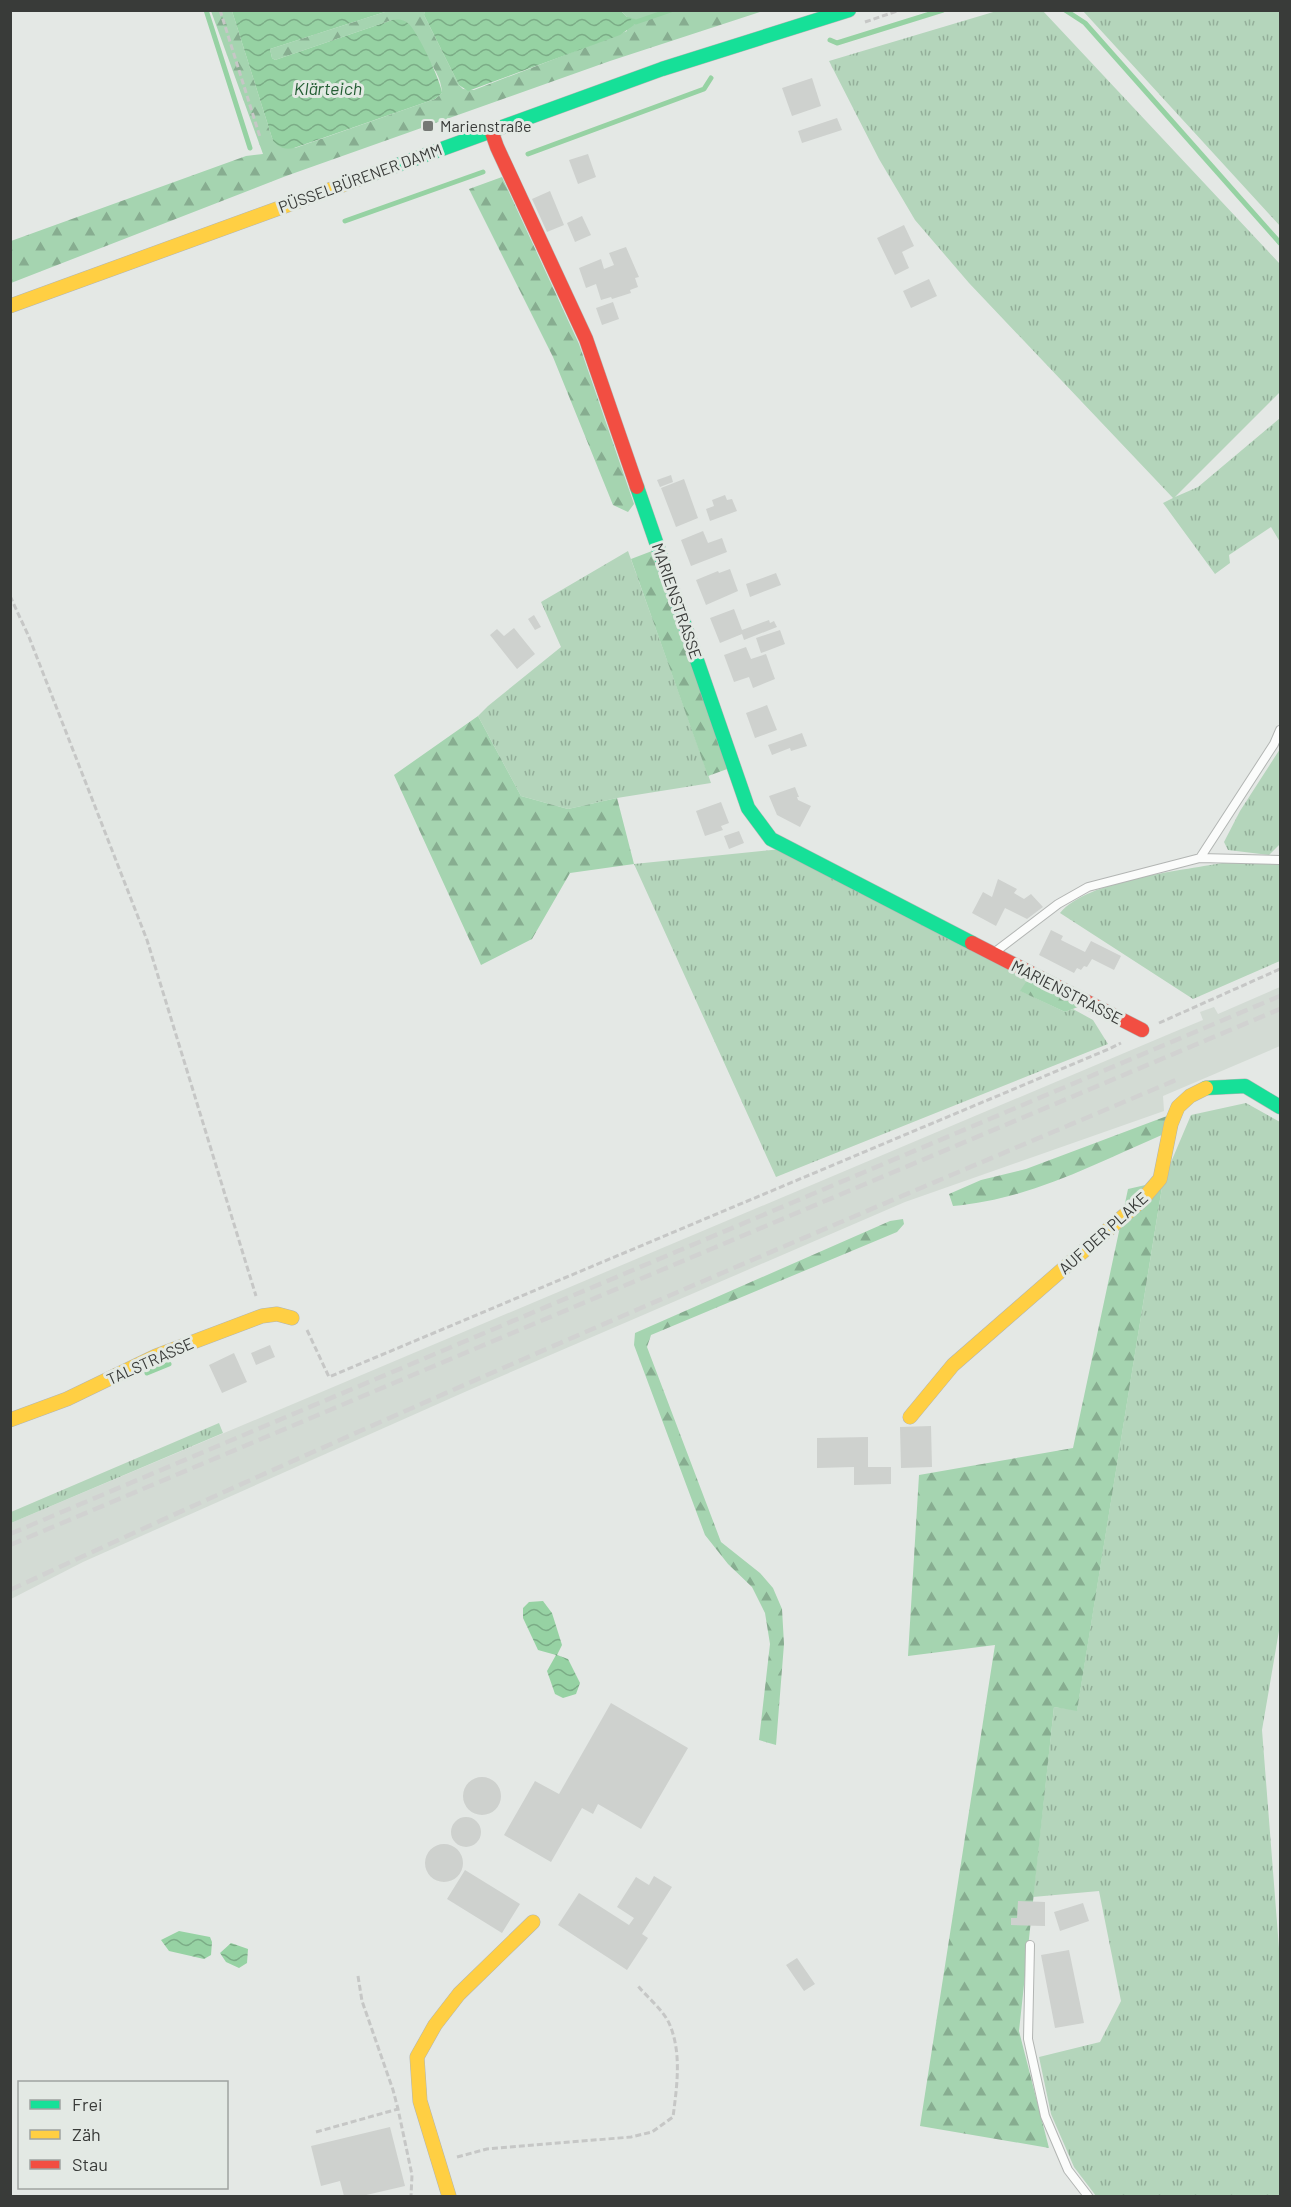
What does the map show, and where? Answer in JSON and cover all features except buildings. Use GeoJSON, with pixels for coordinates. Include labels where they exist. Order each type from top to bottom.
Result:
{"type":"FeatureCollection","features":[{"type":"Feature","properties":{"kind":"street","name":"PÜSSELBÜRENER DAMM"},"geometry":{"type":"LineString","coordinates":[[10,306],[662,69],[849,10]]}},
{"type":"Feature","properties":{"kind":"street","name":"MARIENSTRASSE"},"geometry":{"type":"LineString","coordinates":[[491,130],[586,339],[748,808],[771,838],[1142,1030]]}},
{"type":"Feature","properties":{"kind":"street","name":"AUF DER PLAKE"},"geometry":{"type":"LineString","coordinates":[[910,1417],[953,1365],[1148,1193],[1160,1179],[1178,1107],[1190,1096],[1208,1087],[1245,1086],[1281,1107]]}},
{"type":"Feature","properties":{"kind":"street","name":"TALSTRASSE"},"geometry":{"type":"LineString","coordinates":[[10,1420],[67,1399],[156,1356],[262,1316],[277,1314],[292,1318]]}},
{"type":"Feature","properties":{"kind":"street"},"geometry":{"type":"LineString","coordinates":[[449,2196],[419,2095],[417,2057],[435,2025],[459,1994],[533,1922]]}},
{"type":"Feature","properties":{"kind":"lane"},"geometry":{"type":"LineString","coordinates":[[1200,858],[1281,730]]}},
{"type":"Feature","properties":{"kind":"lane","name":"MARIENSTRASSE"},"geometry":{"type":"LineString","coordinates":[[993,954],[1058,904],[1088,886],[1200,858],[1281,860]]}},
{"type":"Feature","properties":{"kind":"lane"},"geometry":{"type":"LineString","coordinates":[[1030,1945],[1028,2039],[1045,2116],[1068,2170],[1088,2196]]}},
{"type":"Feature","properties":{"kind":"path"},"geometry":{"type":"LineString","coordinates":[[220,10],[261,137]]}},
{"type":"Feature","properties":{"kind":"path"},"geometry":{"type":"LineString","coordinates":[[10,596],[29,637],[147,940],[262,1316]]}},
{"type":"Feature","properties":{"kind":"path"},"geometry":{"type":"LineString","coordinates":[[292,1318],[310,1334],[329,1377],[1109,1049],[1142,1030],[1281,969]]}},
{"type":"Feature","properties":{"kind":"path"},"geometry":{"type":"LineString","coordinates":[[358,1976],[362,2001],[398,2109],[412,2175],[411,2196]]}},
{"type":"Feature","properties":{"kind":"path"},"geometry":{"type":"LineString","coordinates":[[438,2162],[488,2149],[631,2137],[652,2132],[673,2117],[678,2084],[676,2050],[668,2021],[638,1986]]}},
{"type":"Feature","properties":{"kind":"path"},"geometry":{"type":"LineString","coordinates":[[316,2132],[398,2109],[419,2095]]}},
{"type":"Feature","properties":{"kind":"shaded area"},"geometry":{"type":"Polygon","coordinates":[[[1280,987],[1280,1046],[1163,1096],[1164,1111],[905,1202],[467,1391],[83,1562],[11,1599],[11,1523],[1203,1020],[1200,1012],[1214,1007],[1218,1014],[1280,987]]]}},
{"type":"Feature","properties":{"kind":"green space"},"geometry":{"type":"Polygon","coordinates":[[[1000,10],[1043,11],[1280,264],[1280,392],[1175,497],[1198,487],[1280,418],[1280,542],[1271,527],[1229,555],[1230,563],[1215,574],[1163,503],[1173,498],[969,283],[915,220],[879,159],[829,61],[1000,10]]]}},
{"type":"Feature","properties":{"kind":"green space"},"geometry":{"type":"Polygon","coordinates":[[[211,11],[232,11],[273,141],[295,148],[435,99],[442,93],[440,82],[430,62],[392,20],[275,60],[272,58],[270,49],[388,11],[425,11],[424,15],[459,85],[463,89],[474,90],[627,31],[627,17],[621,11],[763,11],[610,61],[286,176],[11,283],[11,241],[246,156],[263,154],[211,11]]]}},
{"type":"Feature","properties":{"kind":"green space"},"geometry":{"type":"Polygon","coordinates":[[[1083,11],[1280,11],[1280,226],[1083,11]]]}},
{"type":"Feature","properties":{"kind":"green space"},"geometry":{"type":"Polygon","coordinates":[[[502,177],[579,344],[634,504],[628,512],[613,505],[553,357],[469,189],[502,177]]]}},
{"type":"Feature","properties":{"kind":"green space"},"geometry":{"type":"Polygon","coordinates":[[[628,551],[711,783],[617,798],[568,809],[521,796],[478,716],[561,647],[541,602],[628,551]]]}},
{"type":"Feature","properties":{"kind":"green space"},"geometry":{"type":"Polygon","coordinates":[[[652,551],[730,768],[708,776],[631,559],[652,551]]]}},
{"type":"Feature","properties":{"kind":"green space"},"geometry":{"type":"Polygon","coordinates":[[[478,716],[521,796],[568,809],[617,798],[634,864],[570,873],[532,939],[481,965],[394,775],[478,716]]]}},
{"type":"Feature","properties":{"kind":"green space"},"geometry":{"type":"Polygon","coordinates":[[[1280,749],[1280,844],[1269,855],[1228,850],[1224,842],[1240,811],[1280,749]]]}},
{"type":"Feature","properties":{"kind":"green space"},"geometry":{"type":"Polygon","coordinates":[[[781,849],[1029,977],[1021,991],[1065,1012],[1073,1009],[1093,1020],[1108,1044],[776,1177],[634,864],[781,849]]]}},
{"type":"Feature","properties":{"kind":"green space"},"geometry":{"type":"Polygon","coordinates":[[[1222,863],[1280,864],[1280,961],[1193,999],[1060,913],[1073,902],[1091,892],[1112,885],[1222,863]]]}},
{"type":"Feature","properties":{"kind":"green space"},"geometry":{"type":"Polygon","coordinates":[[[1029,977],[1083,1005],[1065,1012],[1020,991],[1029,977]]]}},
{"type":"Feature","properties":{"kind":"green space"},"geometry":{"type":"Polygon","coordinates":[[[1246,1103],[1280,1122],[1280,1625],[1262,1730],[1280,1961],[1280,2196],[1096,2196],[1074,2167],[1051,2114],[1039,2057],[1100,2042],[1121,2001],[1099,1891],[1033,1897],[1054,1707],[1077,1710],[1163,1181],[1191,1115],[1246,1103]]]}},
{"type":"Feature","properties":{"kind":"green space"},"geometry":{"type":"Polygon","coordinates":[[[1167,1116],[1164,1134],[1062,1179],[1008,1196],[953,1206],[949,1194],[981,1180],[1026,1169],[1167,1116]]]}},
{"type":"Feature","properties":{"kind":"green space"},"geometry":{"type":"Polygon","coordinates":[[[1163,1181],[1077,1711],[1054,1707],[1019,2031],[1049,2148],[920,2126],[995,1645],[908,1656],[919,1475],[1073,1448],[1128,1189],[1163,1181]]]}},
{"type":"Feature","properties":{"kind":"green space"},"geometry":{"type":"Polygon","coordinates":[[[903,1219],[904,1224],[897,1232],[651,1335],[647,1347],[721,1542],[760,1573],[773,1588],[782,1609],[784,1644],[776,1745],[759,1740],[770,1644],[765,1613],[752,1587],[728,1564],[705,1535],[634,1345],[635,1333],[890,1221],[903,1219]]]}},
{"type":"Feature","properties":{"kind":"green space"},"geometry":{"type":"Polygon","coordinates":[[[219,1423],[223,1433],[11,1523],[11,1512],[219,1423]]]}},
{"type":"Feature","properties":{"kind":"water"},"geometry":{"type":"Polygon","coordinates":[[[425,10],[621,11],[627,17],[632,18],[634,25],[620,35],[468,91],[459,85],[424,15],[425,10]]]}},
{"type":"Feature","properties":{"kind":"water","name":"Klärteich"},"geometry":{"type":"Polygon","coordinates":[[[232,11],[388,11],[270,49],[272,58],[275,60],[392,20],[401,20],[409,24],[418,37],[442,93],[435,99],[294,148],[283,148],[273,141],[232,11]]]}},
{"type":"Feature","properties":{"kind":"water"},"geometry":{"type":"Polygon","coordinates":[[[543,1601],[552,1613],[562,1645],[557,1655],[568,1659],[580,1683],[576,1694],[563,1698],[555,1694],[547,1671],[556,1655],[538,1650],[523,1618],[523,1608],[529,1602],[543,1601]]]}},
{"type":"Feature","properties":{"kind":"water"},"geometry":{"type":"Polygon","coordinates":[[[179,1931],[210,1937],[211,1955],[204,1959],[169,1951],[161,1940],[179,1931]]]}},
{"type":"Feature","properties":{"kind":"water"},"geometry":{"type":"Polygon","coordinates":[[[231,1943],[248,1949],[247,1963],[239,1968],[226,1962],[220,1953],[231,1943]]]}},
{"type":"Feature","properties":{"kind":"waterway"},"geometry":{"type":"LineString","coordinates":[[206,10],[250,148]]}},
{"type":"Feature","properties":{"kind":"waterway"},"geometry":{"type":"LineString","coordinates":[[633,21],[671,10]]}},
{"type":"Feature","properties":{"kind":"waterway"},"geometry":{"type":"LineString","coordinates":[[830,40],[837,43],[943,10]]}},
{"type":"Feature","properties":{"kind":"waterway"},"geometry":{"type":"LineString","coordinates":[[1065,10],[1085,23],[1280,243]]}},
{"type":"Feature","properties":{"kind":"waterway"},"geometry":{"type":"LineString","coordinates":[[528,154],[704,89],[711,78]]}},
{"type":"Feature","properties":{"kind":"waterway"},"geometry":{"type":"LineString","coordinates":[[345,221],[483,172]]}},
{"type":"Feature","properties":{"kind":"waterway"},"geometry":{"type":"LineString","coordinates":[[147,1373],[169,1364]]}},
{"type":"Feature","properties":{"kind":"railway"},"geometry":{"type":"LineString","coordinates":[[10,1534],[1280,996]]}},
{"type":"Feature","properties":{"kind":"railway"},"geometry":{"type":"LineString","coordinates":[[10,1545],[1280,1009]]}},
{"type":"Feature","properties":{"kind":"railway"},"geometry":{"type":"LineString","coordinates":[[10,1590],[445,1393],[1176,1080]]}},
{"type":"Feature","properties":{"kind":"traffic: fast"},"geometry":{"type":"LineString","coordinates":[[362,178],[662,69],[849,10]]}},
{"type":"Feature","properties":{"kind":"traffic: fast"},"geometry":{"type":"LineString","coordinates":[[637,487],[748,808],[771,839],[972,943]]}},
{"type":"Feature","properties":{"kind":"traffic: fast"},"geometry":{"type":"LineString","coordinates":[[1206,1088],[1245,1086],[1280,1107]]}},
{"type":"Feature","properties":{"kind":"traffic: slow"},"geometry":{"type":"LineString","coordinates":[[10,306],[362,178]]}},
{"type":"Feature","properties":{"kind":"traffic: slow"},"geometry":{"type":"LineString","coordinates":[[910,1417],[953,1365],[1142,1200],[1160,1179],[1171,1124],[1178,1107],[1190,1096],[1206,1088]]}},
{"type":"Feature","properties":{"kind":"traffic: slow"},"geometry":{"type":"LineString","coordinates":[[10,1420],[67,1399],[156,1356],[262,1316],[277,1314],[292,1318]]}},
{"type":"Feature","properties":{"kind":"traffic: slow"},"geometry":{"type":"LineString","coordinates":[[449,2196],[420,2101],[417,2057],[435,2025],[459,1994],[533,1922]]}},
{"type":"Feature","properties":{"kind":"traffic: jam"},"geometry":{"type":"LineString","coordinates":[[491,130],[586,339],[637,487]]}},
{"type":"Feature","properties":{"kind":"traffic: jam"},"geometry":{"type":"LineString","coordinates":[[972,943],[1142,1030]]}},
{"type":"Feature","properties":{"kind":"place","name":"Marienstraße"},"geometry":{"type":"Point","coordinates":[428,126]}}]}
